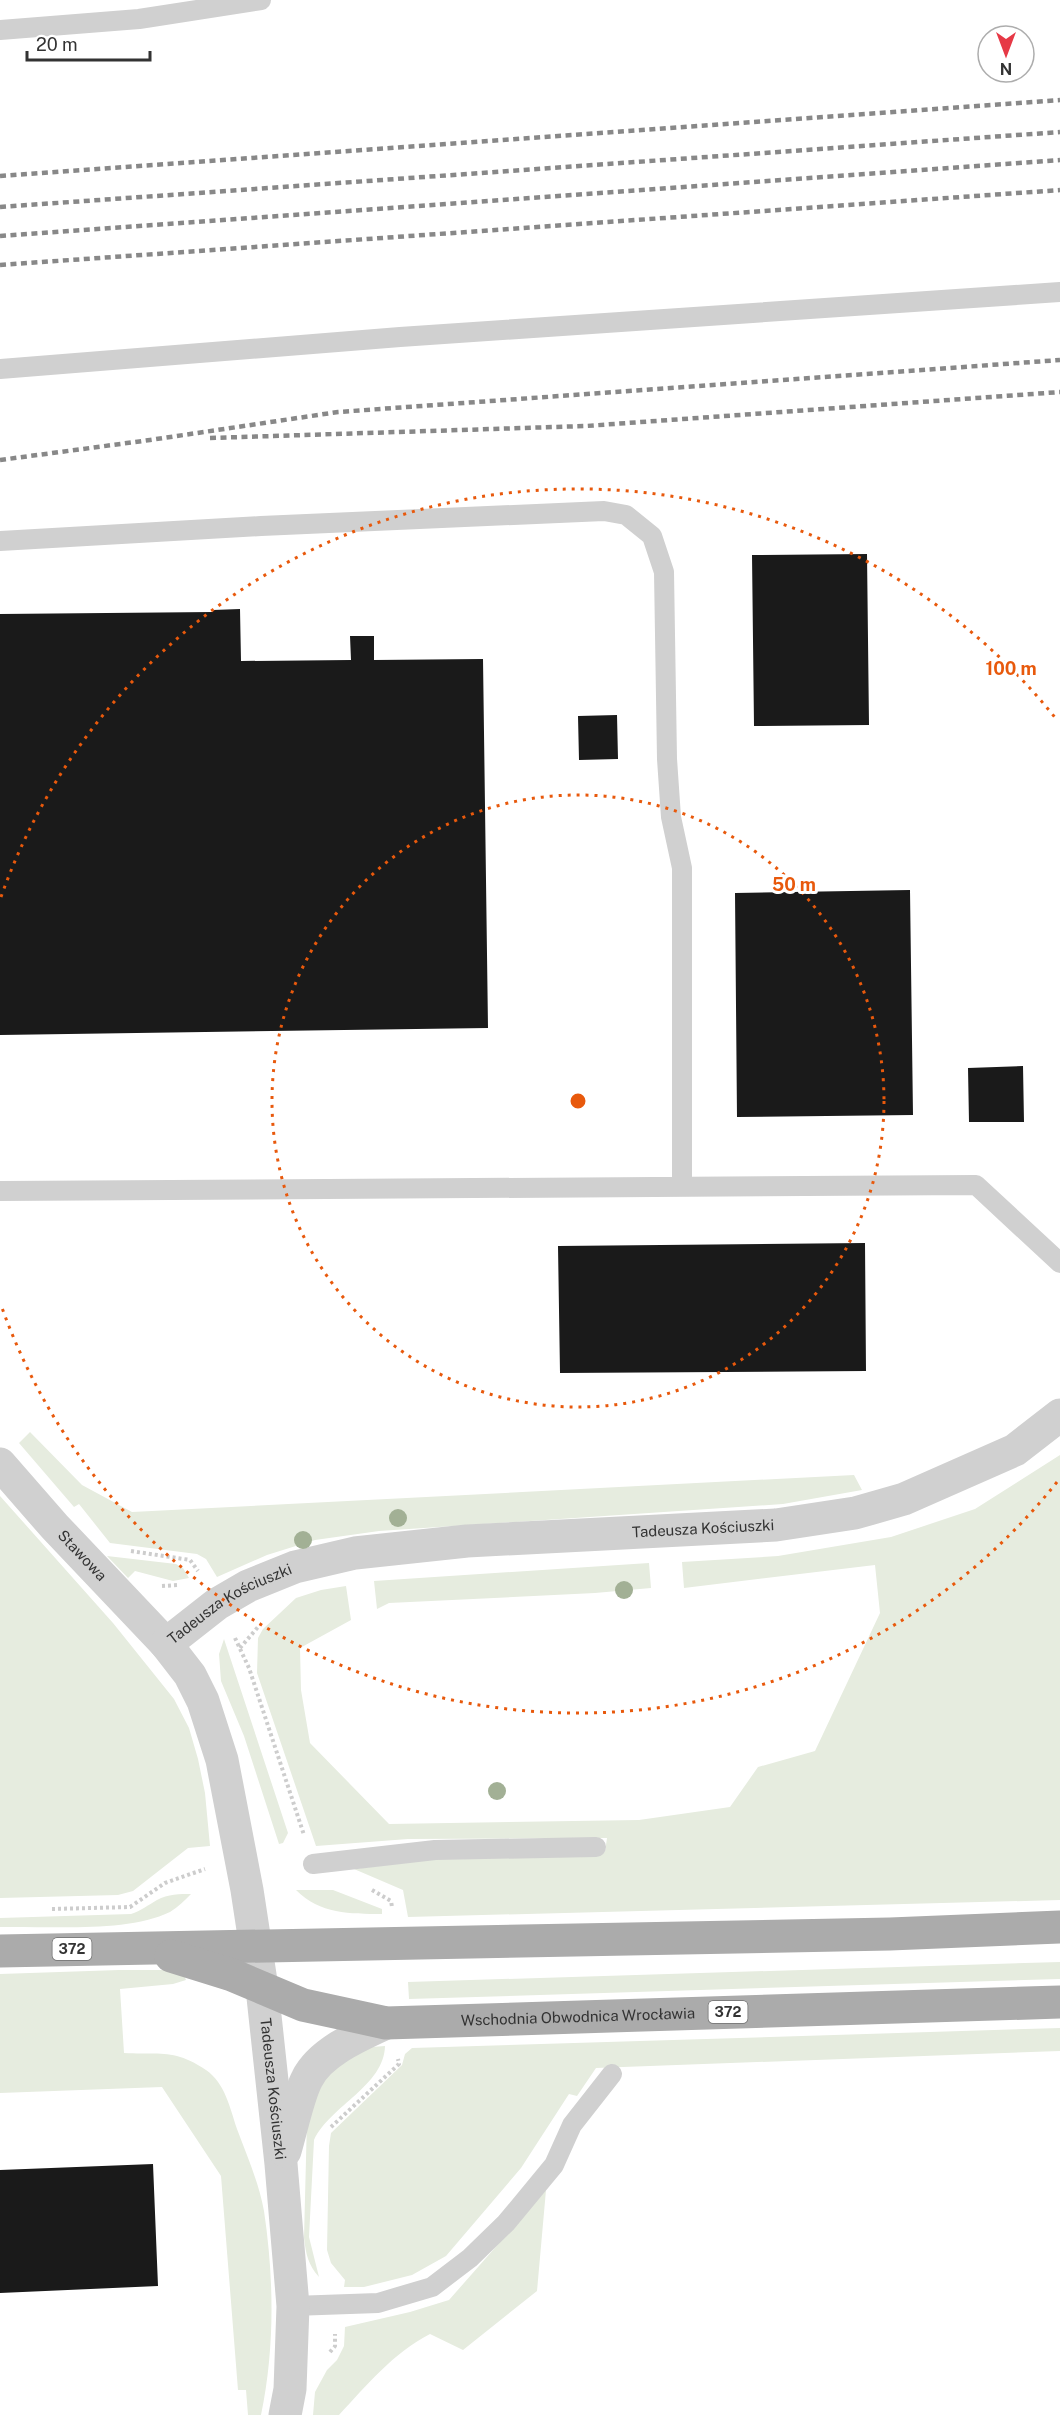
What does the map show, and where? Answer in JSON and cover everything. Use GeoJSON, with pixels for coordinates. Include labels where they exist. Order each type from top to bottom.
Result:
{"type":"FeatureCollection","features":[{"type":"Feature","properties":{"kind":"main road","name":"Wschodnia Obwodnica Wrocławia"},"geometry":{"type":"LineString","coordinates":[[0,1951],[879,1934],[1060,1927]]}},
{"type":"Feature","properties":{"kind":"main road","name":"Wschodnia Obwodnica Wrocławia"},"geometry":{"type":"LineString","coordinates":[[144,1947],[232,1976],[303,2005],[391,2023],[1060,2002]]}},
{"type":"Feature","properties":{"kind":"street","name":"Tadeusza Kościuszki"},"geometry":{"type":"LineString","coordinates":[[285,2415],[290,2389],[293,2306],[281,2164],[262,1988],[247,1890],[222,1760],[203,1701],[190,1675],[166,1644],[217,1604],[248,1586],[295,1567],[355,1553],[467,1541],[776,1525],[855,1513],[904,1499],[1015,1450],[1060,1415]]}},
{"type":"Feature","properties":{"kind":"street","name":"Stawowa"},"geometry":{"type":"LineString","coordinates":[[0,1464],[55,1527],[166,1644]]}},
{"type":"Feature","properties":{"kind":"street"},"geometry":{"type":"LineString","coordinates":[[281,2164],[307,2078],[323,2061],[348,2041],[391,2023]]}},
{"type":"Feature","properties":{"kind":"lane"},"geometry":{"type":"LineString","coordinates":[[0,30],[139,19],[261,0]]}},
{"type":"Feature","properties":{"kind":"lane"},"geometry":{"type":"LineString","coordinates":[[0,369],[412,336],[1060,292]]}},
{"type":"Feature","properties":{"kind":"lane"},"geometry":{"type":"LineString","coordinates":[[0,542],[273,526],[604,511],[626,515],[652,536],[664,572],[671,817],[682,868],[682,1185]]}},
{"type":"Feature","properties":{"kind":"lane"},"geometry":{"type":"LineString","coordinates":[[0,1191],[682,1185],[976,1185],[1060,1263]]}},
{"type":"Feature","properties":{"kind":"lane"},"geometry":{"type":"LineString","coordinates":[[313,1864],[435,1850],[596,1847]]}},
{"type":"Feature","properties":{"kind":"lane"},"geometry":{"type":"LineString","coordinates":[[293,2306],[378,2303],[432,2287],[470,2258],[506,2223],[554,2165],[572,2125],[612,2074]]}},
{"type":"Feature","properties":{"kind":"path"},"geometry":{"type":"LineString","coordinates":[[125,1551],[190,1560],[217,1604],[249,1668],[313,1864]]}},
{"type":"Feature","properties":{"kind":"path"},"geometry":{"type":"LineString","coordinates":[[47,1909],[130,1907],[165,1883],[202,1869]]}},
{"type":"Feature","properties":{"kind":"path"},"geometry":{"type":"LineString","coordinates":[[367,1887],[391,1901],[394,1943]]}},
{"type":"Feature","properties":{"kind":"path"},"geometry":{"type":"LineString","coordinates":[[324,2135],[399,2064],[391,2023]]}},
{"type":"Feature","properties":{"kind":"path"},"geometry":{"type":"LineString","coordinates":[[328,2354],[335,2346],[336,2305]]}},
{"type":"Feature","properties":{"kind":"shaded area"},"geometry":{"type":"Polygon","coordinates":[[[30,1432],[82,1485],[132,1512],[854,1475],[862,1490],[783,1504],[379,1531],[315,1540],[267,1555],[217,1577],[206,1559],[197,1554],[110,1543],[79,1504],[74,1507],[19,1443],[30,1432]]]}},
{"type":"Feature","properties":{"kind":"shaded area"},"geometry":{"type":"Polygon","coordinates":[[[1060,1455],[1060,1900],[408,1917],[403,1890],[354,1869],[436,1859],[605,1852],[607,1838],[408,1839],[316,1846],[257,1673],[258,1638],[263,1629],[296,1598],[321,1590],[346,1586],[351,1620],[300,1648],[301,1690],[310,1743],[389,1824],[639,1820],[730,1807],[758,1767],[815,1751],[880,1613],[875,1565],[684,1588],[682,1562],[778,1556],[891,1537],[975,1509],[1060,1455]]]}},
{"type":"Feature","properties":{"kind":"shaded area"},"geometry":{"type":"Polygon","coordinates":[[[0,1496],[113,1623],[174,1699],[189,1728],[205,1793],[210,1846],[188,1848],[133,1891],[118,1895],[0,1898],[0,1496]]]}},
{"type":"Feature","properties":{"kind":"shaded area"},"geometry":{"type":"Polygon","coordinates":[[[107,1556],[176,1564],[183,1568],[189,1578],[173,1581],[135,1571],[128,1578],[107,1556]]]}},
{"type":"Feature","properties":{"kind":"shaded area"},"geometry":{"type":"Polygon","coordinates":[[[649,1563],[651,1588],[389,1603],[377,1609],[374,1581],[649,1563]]]}},
{"type":"Feature","properties":{"kind":"shaded area"},"geometry":{"type":"Polygon","coordinates":[[[224,1639],[288,1833],[283,1843],[279,1844],[244,1736],[221,1681],[219,1654],[224,1639]]]}},
{"type":"Feature","properties":{"kind":"shaded area"},"geometry":{"type":"Polygon","coordinates":[[[296,1890],[333,1890],[382,1909],[382,1914],[347,1913],[325,1908],[305,1898],[296,1890]]]}},
{"type":"Feature","properties":{"kind":"shaded area"},"geometry":{"type":"Polygon","coordinates":[[[191,1894],[170,1912],[132,1923],[87,1927],[0,1927],[0,1918],[131,1914],[165,1897],[191,1894]]]}},
{"type":"Feature","properties":{"kind":"shaded area"},"geometry":{"type":"Polygon","coordinates":[[[1060,1962],[1060,1979],[409,1999],[408,1982],[1060,1962]]]}},
{"type":"Feature","properties":{"kind":"shaded area"},"geometry":{"type":"Polygon","coordinates":[[[165,1970],[183,1973],[186,1980],[173,1984],[120,1989],[124,2053],[175,2055],[195,2063],[213,2075],[226,2096],[256,2180],[264,2211],[270,2262],[272,2313],[269,2364],[261,2415],[248,2415],[246,2390],[238,2390],[221,2176],[162,2087],[0,2093],[0,1974],[165,1970]]]}},
{"type":"Feature","properties":{"kind":"shaded area"},"geometry":{"type":"Polygon","coordinates":[[[1060,2028],[1060,2051],[596,2068],[577,2096],[569,2094],[521,2168],[446,2256],[412,2275],[364,2287],[344,2287],[345,2280],[331,2263],[327,2250],[331,2133],[402,2065],[405,2054],[412,2048],[1060,2028]]]}},
{"type":"Feature","properties":{"kind":"shaded area"},"geometry":{"type":"Polygon","coordinates":[[[385,2046],[376,2073],[332,2116],[314,2140],[309,2237],[319,2277],[308,2259],[304,2238],[307,2119],[312,2090],[358,2048],[385,2046]]]}},
{"type":"Feature","properties":{"kind":"shaded area"},"geometry":{"type":"Polygon","coordinates":[[[546,2190],[537,2291],[463,2350],[430,2334],[392,2360],[339,2415],[313,2415],[315,2392],[344,2346],[345,2327],[410,2312],[449,2300],[546,2190]]]}},
{"type":"Feature","properties":{"kind":"building"},"geometry":{"type":"Polygon","coordinates":[[[867,554],[869,725],[754,726],[752,555],[867,554]]]}},
{"type":"Feature","properties":{"kind":"building"},"geometry":{"type":"Polygon","coordinates":[[[240,609],[241,661],[351,660],[350,636],[374,636],[374,660],[483,659],[488,1028],[0,1035],[0,614],[213,612],[213,610],[240,609]]]}},
{"type":"Feature","properties":{"kind":"building"},"geometry":{"type":"Polygon","coordinates":[[[617,715],[618,759],[579,760],[578,716],[617,715]]]}},
{"type":"Feature","properties":{"kind":"building"},"geometry":{"type":"Polygon","coordinates":[[[910,890],[913,1115],[737,1117],[735,893],[910,890]]]}},
{"type":"Feature","properties":{"kind":"building"},"geometry":{"type":"Polygon","coordinates":[[[1023,1066],[1024,1122],[969,1122],[968,1068],[1023,1066]]]}},
{"type":"Feature","properties":{"kind":"building"},"geometry":{"type":"Polygon","coordinates":[[[865,1243],[866,1371],[560,1373],[558,1246],[865,1243]]]}},
{"type":"Feature","properties":{"kind":"building"},"geometry":{"type":"Polygon","coordinates":[[[153,2164],[158,2286],[0,2293],[0,2170],[153,2164]]]}},
{"type":"Feature","properties":{"kind":"railway"},"geometry":{"type":"LineString","coordinates":[[0,176],[1060,100]]}},
{"type":"Feature","properties":{"kind":"railway"},"geometry":{"type":"LineString","coordinates":[[0,207],[1060,132]]}},
{"type":"Feature","properties":{"kind":"railway"},"geometry":{"type":"LineString","coordinates":[[0,236],[1060,160]]}},
{"type":"Feature","properties":{"kind":"railway"},"geometry":{"type":"LineString","coordinates":[[0,265],[1060,190]]}},
{"type":"Feature","properties":{"kind":"railway"},"geometry":{"type":"LineString","coordinates":[[0,460],[338,412],[1060,360]]}},
{"type":"Feature","properties":{"kind":"railway"},"geometry":{"type":"LineString","coordinates":[[210,438],[586,426],[1060,392]]}}]}
